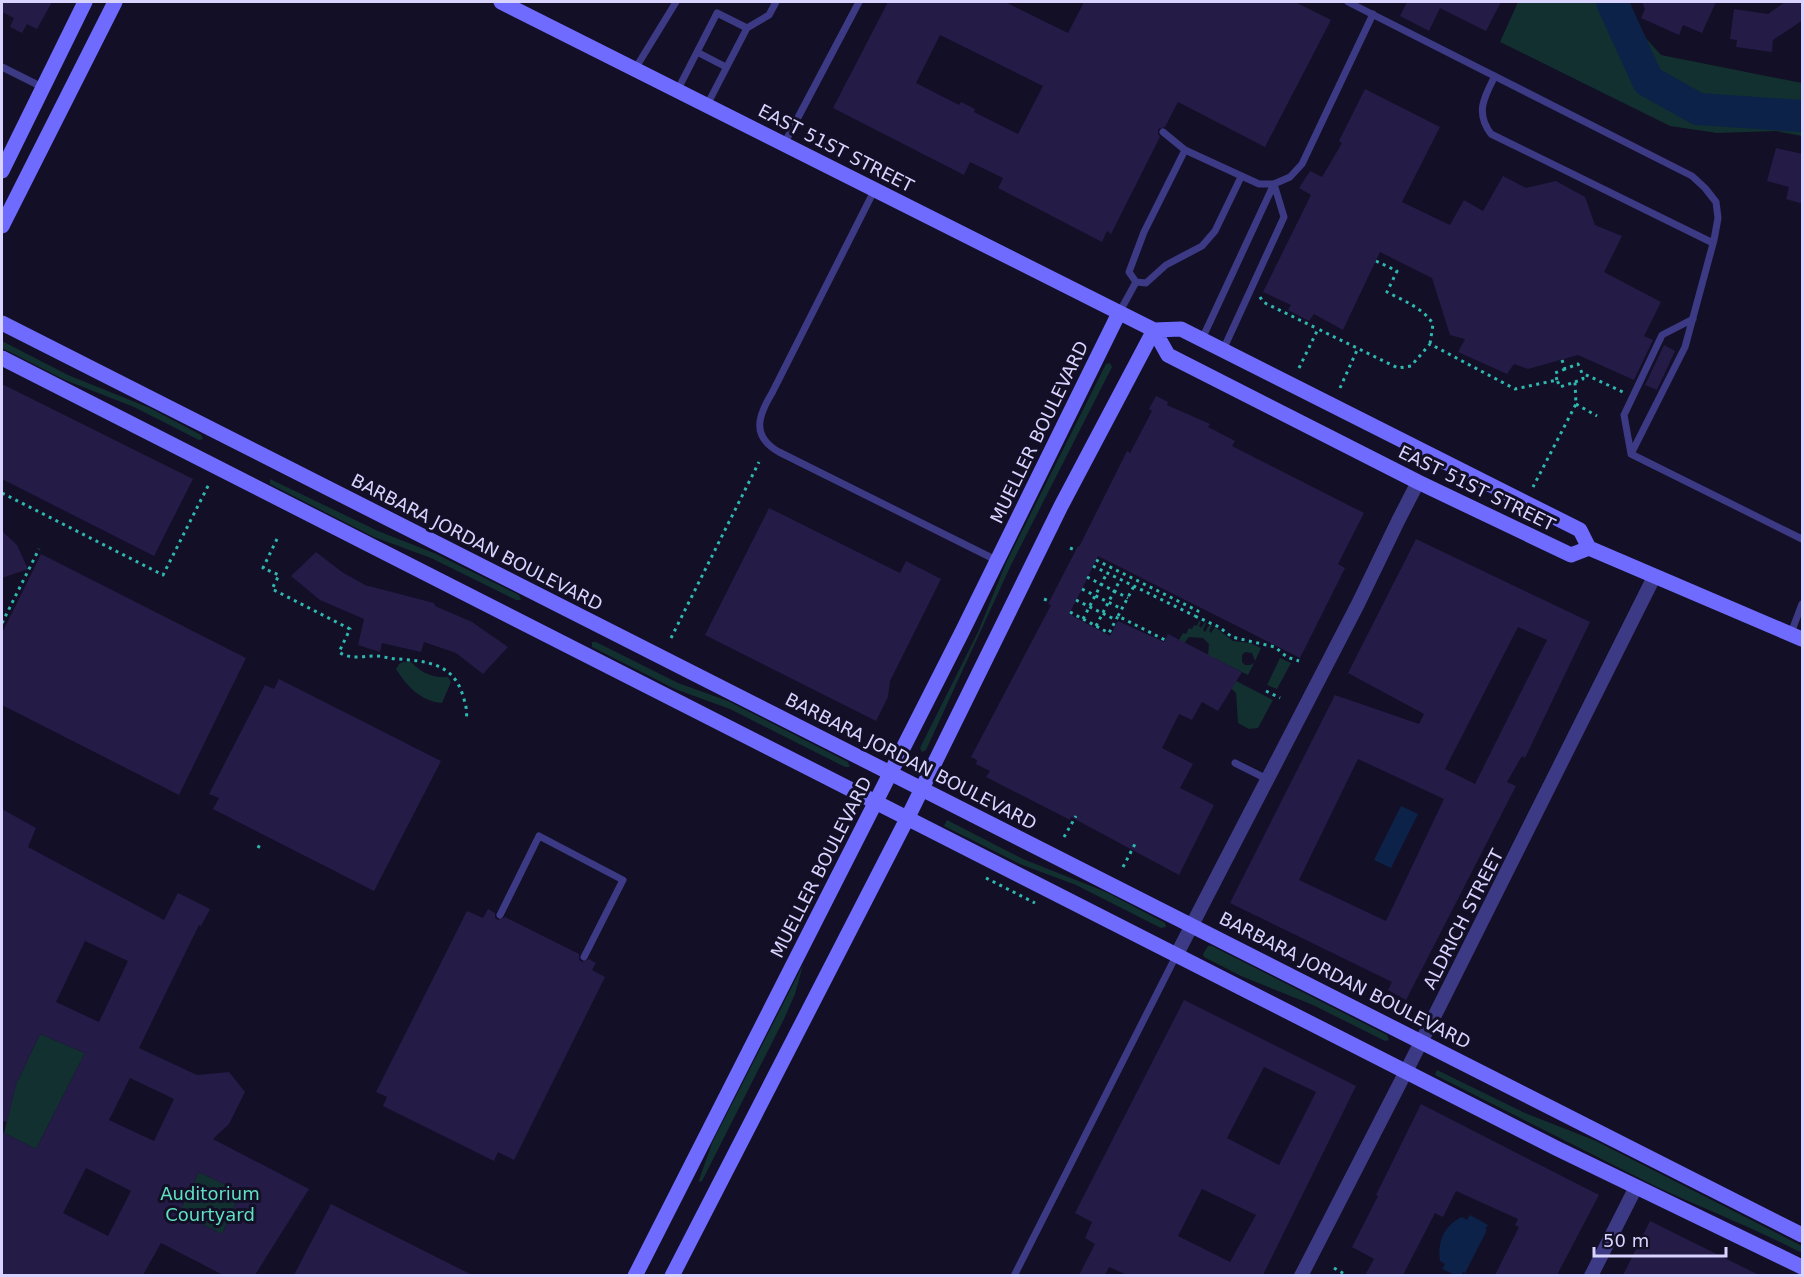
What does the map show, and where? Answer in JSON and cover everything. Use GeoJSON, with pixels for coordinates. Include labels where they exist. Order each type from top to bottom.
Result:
{"type":"FeatureCollection","features":[{"type":"Feature","properties":{"kind":"street"},"geometry":{"type":"LineString","coordinates":[[2,171],[85,2]]}},
{"type":"Feature","properties":{"kind":"street"},"geometry":{"type":"LineString","coordinates":[[2,226],[115,2]]}},
{"type":"Feature","properties":{"kind":"street","name":"EAST 51ST STREET"},"geometry":{"type":"LineString","coordinates":[[501,2],[1154,330],[1181,329],[1202,339],[1580,530],[1589,548],[1797,636]]}},
{"type":"Feature","properties":{"kind":"street","name":"MUELLER BOULEVARD"},"geometry":{"type":"LineString","coordinates":[[635,1275],[998,561],[1119,313]]}},
{"type":"Feature","properties":{"kind":"street","name":"BARBARA JORDAN BOULEVARD"},"geometry":{"type":"LineString","coordinates":[[2,323],[1803,1235]]}},
{"type":"Feature","properties":{"kind":"street"},"geometry":{"type":"LineString","coordinates":[[672,1275],[908,817],[1061,506],[1154,330]]}},
{"type":"Feature","properties":{"kind":"street","name":"EAST 51ST STREET"},"geometry":{"type":"LineString","coordinates":[[1154,330],[1168,355],[1418,482],[1571,555],[1589,548]]}},
{"type":"Feature","properties":{"kind":"street"},"geometry":{"type":"LineString","coordinates":[[2,358],[1405,1071],[1636,1187],[1803,1267]]}},
{"type":"Feature","properties":{"kind":"street"},"geometry":{"type":"LineString","coordinates":[[1177,954],[1358,604],[1418,482]]}},
{"type":"Feature","properties":{"kind":"street","name":"ALDRICH STREET"},"geometry":{"type":"LineString","coordinates":[[1300,1275],[1421,1041],[1654,577]]}},
{"type":"Feature","properties":{"kind":"street"},"geometry":{"type":"LineString","coordinates":[[1591,1275],[1636,1187]]}},
{"type":"Feature","properties":{"kind":"lane"},"geometry":{"type":"LineString","coordinates":[[635,69],[676,2]]}},
{"type":"Feature","properties":{"kind":"lane"},"geometry":{"type":"LineString","coordinates":[[707,105],[747,28],[769,15],[776,2]]}},
{"type":"Feature","properties":{"kind":"lane"},"geometry":{"type":"LineString","coordinates":[[784,144],[858,2]]}},
{"type":"Feature","properties":{"kind":"lane"},"geometry":{"type":"LineString","coordinates":[[1348,2],[1692,176],[1716,202],[1718,218],[1713,243],[1685,347],[1631,454]]}},
{"type":"Feature","properties":{"kind":"lane"},"geometry":{"type":"LineString","coordinates":[[678,91],[717,13],[747,28]]}},
{"type":"Feature","properties":{"kind":"lane"},"geometry":{"type":"LineString","coordinates":[[1163,132],[1185,150],[1259,184],[1274,184],[1290,177],[1302,164],[1373,14]]}},
{"type":"Feature","properties":{"kind":"lane"},"geometry":{"type":"LineString","coordinates":[[697,52],[726,67]]}},
{"type":"Feature","properties":{"kind":"lane"},"geometry":{"type":"LineString","coordinates":[[2,67],[44,88]]}},
{"type":"Feature","properties":{"kind":"lane"},"geometry":{"type":"LineString","coordinates":[[1495,76],[1482,99],[1485,126],[1491,134],[1713,243]]}},
{"type":"Feature","properties":{"kind":"lane"},"geometry":{"type":"LineString","coordinates":[[1185,150],[1144,232],[1129,272],[1136,282],[1146,283],[1166,265],[1202,246],[1215,231],[1241,177]]}},
{"type":"Feature","properties":{"kind":"lane"},"geometry":{"type":"LineString","coordinates":[[1202,339],[1274,184]]}},
{"type":"Feature","properties":{"kind":"lane"},"geometry":{"type":"LineString","coordinates":[[1223,350],[1284,217],[1274,184]]}},
{"type":"Feature","properties":{"kind":"lane"},"geometry":{"type":"LineString","coordinates":[[874,189],[761,411],[759,420],[762,437],[770,447],[779,452],[998,561]]}},
{"type":"Feature","properties":{"kind":"lane"},"geometry":{"type":"LineString","coordinates":[[1119,313],[1136,282]]}},
{"type":"Feature","properties":{"kind":"lane"},"geometry":{"type":"LineString","coordinates":[[1631,454],[1624,415],[1662,336],[1694,319]]}},
{"type":"Feature","properties":{"kind":"lane"},"geometry":{"type":"LineString","coordinates":[[1631,454],[1803,539]]}},
{"type":"Feature","properties":{"kind":"lane"},"geometry":{"type":"LineString","coordinates":[[1797,636],[1803,604]]}},
{"type":"Feature","properties":{"kind":"lane"},"geometry":{"type":"LineString","coordinates":[[1235,763],[1266,779]]}},
{"type":"Feature","properties":{"kind":"lane"},"geometry":{"type":"LineString","coordinates":[[500,915],[539,836],[623,880],[584,957]]}},
{"type":"Feature","properties":{"kind":"lane"},"geometry":{"type":"LineString","coordinates":[[1014,1275],[1177,954]]}},
{"type":"Feature","properties":{"kind":"path"},"geometry":{"type":"LineString","coordinates":[[1260,295],[1263,302],[1358,348],[1383,363],[1398,368],[1411,366],[1430,344],[1433,324],[1424,312],[1387,292],[1397,271],[1376,261]]}},
{"type":"Feature","properties":{"kind":"path"},"geometry":{"type":"LineString","coordinates":[[1299,368],[1318,329]]}},
{"type":"Feature","properties":{"kind":"path"},"geometry":{"type":"LineString","coordinates":[[1430,344],[1515,389],[1557,380]]}},
{"type":"Feature","properties":{"kind":"path"},"geometry":{"type":"LineString","coordinates":[[1340,388],[1358,348]]}},
{"type":"Feature","properties":{"kind":"path"},"geometry":{"type":"LineString","coordinates":[[1562,360],[1565,369]]}},
{"type":"Feature","properties":{"kind":"path"},"geometry":{"type":"LineString","coordinates":[[1578,364],[1583,379],[1560,387],[1557,380],[1555,373],[1578,364]]}},
{"type":"Feature","properties":{"kind":"path"},"geometry":{"type":"LineString","coordinates":[[1582,373],[1633,397]]}},
{"type":"Feature","properties":{"kind":"path"},"geometry":{"type":"LineString","coordinates":[[1533,487],[1575,404],[1575,382]]}},
{"type":"Feature","properties":{"kind":"path"},"geometry":{"type":"LineString","coordinates":[[1575,404],[1597,416]]}},
{"type":"Feature","properties":{"kind":"path"},"geometry":{"type":"LineString","coordinates":[[671,638],[759,462]]}},
{"type":"Feature","properties":{"kind":"path"},"geometry":{"type":"LineString","coordinates":[[2,493],[164,575],[208,484]]}},
{"type":"Feature","properties":{"kind":"path"},"geometry":{"type":"LineString","coordinates":[[277,539],[262,568],[279,575],[272,589],[350,629],[339,652],[342,654],[352,657],[419,659],[438,665],[456,679],[461,689],[467,714],[466,720]]}},
{"type":"Feature","properties":{"kind":"path"},"geometry":{"type":"LineString","coordinates":[[1070,548],[1075,550]]}},
{"type":"Feature","properties":{"kind":"path"},"geometry":{"type":"LineString","coordinates":[[2,623],[39,549]]}},
{"type":"Feature","properties":{"kind":"path"},"geometry":{"type":"LineString","coordinates":[[1096,561],[1198,611],[1195,616]]}},
{"type":"Feature","properties":{"kind":"path"},"geometry":{"type":"LineString","coordinates":[[1093,566],[1219,627],[1232,637],[1275,647],[1287,657],[1299,662]]}},
{"type":"Feature","properties":{"kind":"path"},"geometry":{"type":"LineString","coordinates":[[1083,619],[1107,573]]}},
{"type":"Feature","properties":{"kind":"path"},"geometry":{"type":"LineString","coordinates":[[1088,578],[1128,598]]}},
{"type":"Feature","properties":{"kind":"path"},"geometry":{"type":"LineString","coordinates":[[1096,626],[1120,580]]}},
{"type":"Feature","properties":{"kind":"path"},"geometry":{"type":"LineString","coordinates":[[1070,612],[1109,633],[1134,586]]}},
{"type":"Feature","properties":{"kind":"path"},"geometry":{"type":"LineString","coordinates":[[1082,588],[1122,609]]}},
{"type":"Feature","properties":{"kind":"path"},"geometry":{"type":"LineString","coordinates":[[1044,599],[1049,601]]}},
{"type":"Feature","properties":{"kind":"path"},"geometry":{"type":"LineString","coordinates":[[1076,600],[1116,620]]}},
{"type":"Feature","properties":{"kind":"path"},"geometry":{"type":"LineString","coordinates":[[1118,616],[1165,640]]}},
{"type":"Feature","properties":{"kind":"path"},"geometry":{"type":"LineString","coordinates":[[1266,691],[1280,698]]}},
{"type":"Feature","properties":{"kind":"path"},"geometry":{"type":"LineString","coordinates":[[1064,837],[1076,816]]}},
{"type":"Feature","properties":{"kind":"path"},"geometry":{"type":"LineString","coordinates":[[258,848],[261,842]]}},
{"type":"Feature","properties":{"kind":"path"},"geometry":{"type":"LineString","coordinates":[[1123,867],[1135,844]]}},
{"type":"Feature","properties":{"kind":"path"},"geometry":{"type":"LineString","coordinates":[[1334,1268],[1348,1275]]}},
{"type":"Feature","properties":{"kind":"green space"},"geometry":{"type":"Polygon","coordinates":[[[1518,2],[1628,2],[1635,26],[1661,55],[1802,83],[1802,136],[1776,131],[1717,133],[1670,126],[1500,42],[1518,2]]]}},
{"type":"Feature","properties":{"kind":"green space"},"geometry":{"type":"Polygon","coordinates":[[[2,341],[68,375],[150,408],[201,435],[203,439],[199,440],[134,407],[65,380],[2,348],[2,341]]]}},
{"type":"Feature","properties":{"kind":"green space"},"geometry":{"type":"Polygon","coordinates":[[[1110,363],[1112,367],[1011,565],[926,750],[922,752],[920,748],[978,632],[1006,563],[1106,364],[1110,363]]]}},
{"type":"Feature","properties":{"kind":"green space"},"geometry":{"type":"Polygon","coordinates":[[[270,479],[378,531],[434,553],[519,595],[521,600],[516,600],[431,558],[374,537],[270,484],[270,479]]]}},
{"type":"Feature","properties":{"kind":"green space"},"geometry":{"type":"Polygon","coordinates":[[[1199,621],[1201,628],[1206,623],[1203,630],[1205,632],[1210,624],[1212,625],[1209,631],[1211,633],[1215,627],[1233,641],[1250,643],[1261,648],[1255,661],[1252,653],[1245,652],[1242,655],[1242,662],[1245,665],[1254,663],[1248,675],[1208,655],[1209,644],[1203,638],[1189,637],[1184,643],[1179,640],[1183,633],[1186,634],[1194,625],[1197,626],[1199,621]]]}},
{"type":"Feature","properties":{"kind":"green space"},"geometry":{"type":"Polygon","coordinates":[[[592,642],[678,683],[728,701],[848,762],[850,767],[845,767],[730,709],[675,689],[592,647],[592,642]]]}},
{"type":"Feature","properties":{"kind":"green space"},"geometry":{"type":"Polygon","coordinates":[[[1280,658],[1291,663],[1277,689],[1267,685],[1280,658]]]}},
{"type":"Feature","properties":{"kind":"green space"},"geometry":{"type":"Polygon","coordinates":[[[403,662],[411,662],[432,676],[448,677],[451,682],[442,703],[421,696],[410,687],[396,669],[403,662]]]}},
{"type":"Feature","properties":{"kind":"green space"},"geometry":{"type":"Polygon","coordinates":[[[1207,666],[1273,700],[1258,728],[1249,729],[1238,723],[1236,693],[1207,666]]]}},
{"type":"Feature","properties":{"kind":"green space"},"geometry":{"type":"Polygon","coordinates":[[[947,820],[1023,859],[1106,892],[1165,923],[1166,927],[1161,928],[1076,885],[1020,864],[944,826],[947,820]]]}},
{"type":"Feature","properties":{"kind":"green space"},"geometry":{"type":"Polygon","coordinates":[[[1208,946],[1387,1035],[1389,1040],[1385,1041],[1313,1005],[1241,976],[1204,957],[1203,954],[1208,946]]]}},
{"type":"Feature","properties":{"kind":"green space"},"geometry":{"type":"Polygon","coordinates":[[[803,965],[795,994],[784,1019],[702,1181],[699,1182],[712,1143],[803,965]]]}},
{"type":"Feature","properties":{"kind":"green space"},"geometry":{"type":"Polygon","coordinates":[[[40,1034],[85,1053],[36,1149],[4,1133],[16,1084],[40,1034]]]}},
{"type":"Feature","properties":{"kind":"green space"},"geometry":{"type":"Polygon","coordinates":[[[1437,1070],[1525,1113],[1596,1141],[1802,1246],[1802,1253],[1655,1186],[1437,1076],[1435,1074],[1437,1070]]]}},
{"type":"Feature","properties":{"kind":"green space","name":"Auditorium Courtyard"},"geometry":{"type":"Polygon","coordinates":[[[199,1172],[241,1192],[222,1234],[179,1213],[199,1172]]]}},
{"type":"Feature","properties":{"kind":"water"},"geometry":{"type":"Polygon","coordinates":[[[1401,806],[1418,814],[1391,868],[1374,860],[1401,806]]]}},
{"type":"Feature","properties":{"kind":"water"},"geometry":{"type":"Polygon","coordinates":[[[1470,1215],[1488,1225],[1485,1229],[1487,1230],[1465,1273],[1455,1275],[1442,1269],[1445,1264],[1440,1261],[1441,1241],[1446,1229],[1456,1220],[1462,1217],[1467,1220],[1470,1215]]]}},
{"type":"Feature","properties":{"kind":"building"},"geometry":{"type":"Polygon","coordinates":[[[2,2],[52,2],[37,29],[27,24],[22,33],[10,27],[14,18],[2,12],[2,2]]]}},
{"type":"Feature","properties":{"kind":"building"},"geometry":{"type":"Polygon","coordinates":[[[888,2],[1005,2],[1068,33],[1084,2],[1295,2],[1331,20],[1265,147],[1178,102],[1165,127],[1158,129],[1160,137],[1111,234],[1107,231],[1102,242],[998,188],[1003,178],[970,162],[964,175],[833,108],[888,2]],[[940,35],[916,83],[959,105],[961,102],[975,109],[974,112],[1018,134],[1043,86],[940,35]]]}},
{"type":"Feature","properties":{"kind":"building"},"geometry":{"type":"Polygon","coordinates":[[[1407,2],[1501,2],[1486,31],[1440,8],[1429,31],[1400,16],[1407,2]]]}},
{"type":"Feature","properties":{"kind":"building"},"geometry":{"type":"Polygon","coordinates":[[[1642,2],[1716,2],[1702,33],[1683,25],[1679,35],[1641,18],[1645,9],[1642,2]]]}},
{"type":"Feature","properties":{"kind":"building"},"geometry":{"type":"Polygon","coordinates":[[[1785,2],[1803,2],[1803,20],[1773,40],[1772,52],[1736,47],[1737,40],[1730,39],[1734,9],[1768,14],[1785,2]]]}},
{"type":"Feature","properties":{"kind":"building"},"geometry":{"type":"Polygon","coordinates":[[[1365,89],[1440,127],[1402,202],[1450,225],[1464,200],[1483,211],[1503,176],[1526,188],[1556,181],[1585,197],[1595,225],[1622,236],[1604,272],[1661,302],[1644,336],[1653,340],[1634,380],[1578,355],[1528,369],[1514,364],[1507,374],[1458,352],[1465,339],[1450,335],[1432,278],[1380,252],[1343,330],[1314,314],[1309,321],[1288,310],[1291,305],[1263,292],[1311,195],[1299,188],[1310,171],[1322,177],[1342,143],[1339,141],[1365,89]]]}},
{"type":"Feature","properties":{"kind":"building"},"geometry":{"type":"Polygon","coordinates":[[[1776,148],[1803,154],[1803,204],[1786,199],[1789,187],[1767,181],[1776,148]]]}},
{"type":"Feature","properties":{"kind":"building"},"geometry":{"type":"Polygon","coordinates":[[[1664,345],[1675,351],[1657,390],[1645,385],[1664,345]]]}},
{"type":"Feature","properties":{"kind":"building"},"geometry":{"type":"Polygon","coordinates":[[[2,384],[193,479],[154,556],[2,479],[2,384]]]}},
{"type":"Feature","properties":{"kind":"building"},"geometry":{"type":"Polygon","coordinates":[[[1156,396],[1168,402],[1167,405],[1210,424],[1208,427],[1235,441],[1232,446],[1364,513],[1338,564],[1345,568],[1300,658],[1098,556],[1069,614],[1110,636],[1118,621],[1164,642],[1168,634],[1242,672],[1218,711],[1202,702],[1192,720],[1179,714],[1162,748],[1193,764],[1180,788],[1214,805],[1179,875],[1071,817],[1070,820],[986,777],[990,771],[976,764],[977,760],[971,757],[1051,605],[1048,604],[1127,451],[1130,453],[1152,411],[1149,409],[1156,396]]]}},
{"type":"Feature","properties":{"kind":"building"},"geometry":{"type":"Polygon","coordinates":[[[769,508],[900,573],[906,561],[941,579],[890,681],[888,697],[876,721],[705,635],[769,508]]]}},
{"type":"Feature","properties":{"kind":"building"},"geometry":{"type":"Polygon","coordinates":[[[2,531],[17,545],[28,569],[2,578],[2,531]]]}},
{"type":"Feature","properties":{"kind":"building"},"geometry":{"type":"Polygon","coordinates":[[[1416,539],[1590,622],[1525,758],[1522,756],[1507,782],[1516,786],[1406,1000],[1388,990],[1392,982],[1230,903],[1335,695],[1419,724],[1424,714],[1348,673],[1416,539]],[[1518,627],[1445,769],[1475,784],[1547,640],[1518,627]],[[1358,759],[1299,880],[1386,921],[1444,799],[1358,759]]]}},
{"type":"Feature","properties":{"kind":"building"},"geometry":{"type":"Polygon","coordinates":[[[316,552],[342,572],[365,585],[434,603],[435,606],[472,622],[508,647],[483,674],[456,653],[424,642],[421,652],[382,643],[380,652],[358,645],[364,619],[320,600],[291,576],[316,552]]]}},
{"type":"Feature","properties":{"kind":"building"},"geometry":{"type":"Polygon","coordinates":[[[41,554],[246,658],[179,795],[2,705],[2,633],[41,554]]]}},
{"type":"Feature","properties":{"kind":"building"},"geometry":{"type":"Polygon","coordinates":[[[279,679],[441,761],[374,891],[213,809],[219,798],[209,794],[265,685],[274,689],[279,679]]]}},
{"type":"Feature","properties":{"kind":"building"},"geometry":{"type":"Polygon","coordinates":[[[2,809],[36,828],[28,847],[164,920],[178,893],[210,909],[201,926],[199,925],[139,1048],[197,1075],[229,1072],[245,1092],[229,1124],[213,1139],[309,1189],[255,1275],[223,1275],[161,1243],[143,1275],[2,1275],[2,1132],[36,1149],[85,1053],[40,1034],[16,1084],[7,1122],[2,1121],[2,809]],[[85,941],[56,1002],[99,1022],[128,961],[85,941]],[[130,1078],[109,1120],[154,1141],[174,1099],[130,1078]],[[86,1168],[63,1213],[108,1236],[131,1191],[86,1168]],[[199,1172],[179,1213],[222,1234],[241,1192],[199,1172]]]}},
{"type":"Feature","properties":{"kind":"building"},"geometry":{"type":"Polygon","coordinates":[[[488,909],[495,913],[495,918],[498,920],[505,917],[579,954],[579,960],[582,962],[589,959],[596,963],[592,970],[605,977],[514,1160],[498,1152],[494,1161],[383,1106],[387,1097],[376,1092],[467,911],[483,918],[488,909]]]}},
{"type":"Feature","properties":{"kind":"building"},"geometry":{"type":"Polygon","coordinates":[[[1184,1000],[1356,1086],[1263,1275],[1127,1275],[1109,1267],[1105,1275],[1079,1275],[1095,1244],[1085,1238],[1092,1222],[1075,1213],[1184,1000]],[[1264,1067],[1227,1138],[1279,1165],[1316,1092],[1264,1067]],[[1202,1189],[1178,1236],[1230,1262],[1256,1215],[1202,1189]]]}},
{"type":"Feature","properties":{"kind":"building"},"geometry":{"type":"Polygon","coordinates":[[[1421,1104],[1599,1195],[1557,1275],[1495,1275],[1519,1227],[1515,1225],[1518,1219],[1456,1191],[1443,1217],[1435,1213],[1403,1275],[1365,1275],[1374,1259],[1352,1247],[1421,1104]]]}},
{"type":"Feature","properties":{"kind":"building"},"geometry":{"type":"Polygon","coordinates":[[[331,1204],[472,1275],[294,1275],[331,1204]]]}},
{"type":"Feature","properties":{"kind":"building"},"geometry":{"type":"Polygon","coordinates":[[[1650,1221],[1759,1275],[1623,1275],[1650,1221]]]}},
{"type":"Feature","properties":{"kind":"waterway"},"geometry":{"type":"LineString","coordinates":[[1612,2],[1648,81],[1698,109],[1802,116]]}}]}
